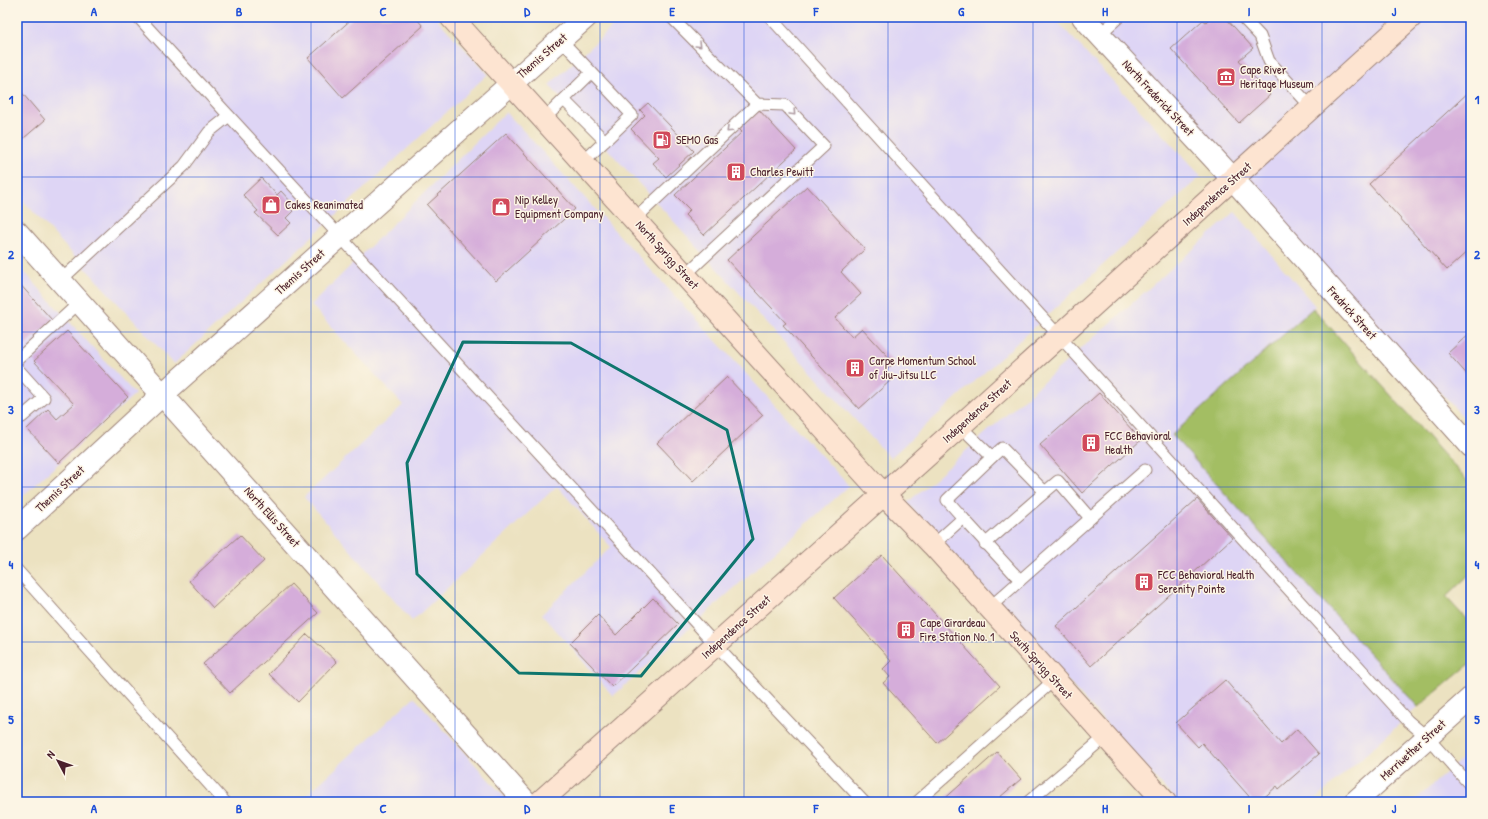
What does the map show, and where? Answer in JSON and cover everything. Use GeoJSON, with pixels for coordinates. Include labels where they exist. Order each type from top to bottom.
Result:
{"type":"FeatureCollection","features":[{"type":"Feature","properties":{"kind":"street","name":"North Sprigg Street"},"geometry":{"type":"LineString","coordinates":[[451,17],[883,494]]}},
{"type":"Feature","properties":{"kind":"street","name":"Themis Street"},"geometry":{"type":"LineString","coordinates":[[17,529],[163,394],[586,17]]}},
{"type":"Feature","properties":{"kind":"street","name":"North Frederick Street"},"geometry":{"type":"LineString","coordinates":[[1083,17],[1233,180]]}},
{"type":"Feature","properties":{"kind":"street","name":"Independence Street"},"geometry":{"type":"LineString","coordinates":[[540,802],[1233,180],[1312,108],[1404,19]]}},
{"type":"Feature","properties":{"kind":"street","name":"Fredrick Street"},"geometry":{"type":"LineString","coordinates":[[1233,180],[1471,446]]}},
{"type":"Feature","properties":{"kind":"street","name":"North Ellis Street"},"geometry":{"type":"LineString","coordinates":[[18,236],[163,394],[526,802]]}},
{"type":"Feature","properties":{"kind":"street","name":"South Sprigg Street"},"geometry":{"type":"LineString","coordinates":[[883,494],[933,545],[990,607],[1105,737],[1165,802]]}},
{"type":"Feature","properties":{"kind":"street","name":"Merriwether Street"},"geometry":{"type":"LineString","coordinates":[[1355,802],[1471,698]]}},
{"type":"Feature","properties":{"kind":"lane"},"geometry":{"type":"LineString","coordinates":[[138,17],[716,645],[864,802]]}},
{"type":"Feature","properties":{"kind":"lane"},"geometry":{"type":"LineString","coordinates":[[671,17],[757,104],[785,105],[824,146],[685,275]]}},
{"type":"Feature","properties":{"kind":"lane"},"geometry":{"type":"LineString","coordinates":[[770,17],[1060,335],[1408,721],[1427,737],[1471,786]]}},
{"type":"Feature","properties":{"kind":"lane"},"geometry":{"type":"LineString","coordinates":[[1099,35],[1119,17]]}},
{"type":"Feature","properties":{"kind":"lane"},"geometry":{"type":"LineString","coordinates":[[1242,17],[1260,36],[1269,61],[1312,108]]}},
{"type":"Feature","properties":{"kind":"lane"},"geometry":{"type":"LineString","coordinates":[[561,40],[632,115],[583,162]]}},
{"type":"Feature","properties":{"kind":"lane"},"geometry":{"type":"LineString","coordinates":[[544,119],[591,73]]}},
{"type":"Feature","properties":{"kind":"lane"},"geometry":{"type":"LineString","coordinates":[[564,100],[605,141]]}},
{"type":"Feature","properties":{"kind":"lane"},"geometry":{"type":"LineString","coordinates":[[635,219],[757,104]]}},
{"type":"Feature","properties":{"kind":"lane"},"geometry":{"type":"LineString","coordinates":[[60,281],[184,166],[209,132],[229,116]]}},
{"type":"Feature","properties":{"kind":"lane"},"geometry":{"type":"LineString","coordinates":[[17,360],[80,302]]}},
{"type":"Feature","properties":{"kind":"lane"},"geometry":{"type":"LineString","coordinates":[[17,368],[44,398],[22,418]]}},
{"type":"Feature","properties":{"kind":"lane"},"geometry":{"type":"LineString","coordinates":[[960,426],[992,457]]}},
{"type":"Feature","properties":{"kind":"lane"},"geometry":{"type":"LineString","coordinates":[[1020,580],[985,544],[946,500],[1002,448],[1045,492]]}},
{"type":"Feature","properties":{"kind":"lane"},"geometry":{"type":"LineString","coordinates":[[990,607],[1145,470]]}},
{"type":"Feature","properties":{"kind":"lane"},"geometry":{"type":"LineString","coordinates":[[985,544],[1058,481],[1090,518]]}},
{"type":"Feature","properties":{"kind":"lane"},"geometry":{"type":"LineString","coordinates":[[933,545],[963,518]]}},
{"type":"Feature","properties":{"kind":"lane"},"geometry":{"type":"LineString","coordinates":[[17,570],[225,802]]}},
{"type":"Feature","properties":{"kind":"lane"},"geometry":{"type":"LineString","coordinates":[[917,802],[1054,680]]}},
{"type":"Feature","properties":{"kind":"lane"},"geometry":{"type":"LineString","coordinates":[[1028,802],[1105,737]]}},
{"type":"Feature","properties":{"kind":"highlighted area"},"geometry":{"type":"Polygon","coordinates":[[[463,342],[571,343],[727,430],[753,539],[641,676],[519,673],[417,574],[407,463],[463,342]]]}},
{"type":"Feature","properties":{"kind":"shaded area"},"geometry":{"type":"Polygon","coordinates":[[[17,17],[435,17],[488,74],[174,364],[17,194],[17,17]]]}},
{"type":"Feature","properties":{"kind":"shaded area"},"geometry":{"type":"Polygon","coordinates":[[[623,17],[1053,17],[1201,176],[890,458],[549,85],[623,17]]]}},
{"type":"Feature","properties":{"kind":"shaded area"},"geometry":{"type":"Polygon","coordinates":[[[1088,17],[1406,17],[1233,174],[1088,17]]]}},
{"type":"Feature","properties":{"kind":"shaded area"},"geometry":{"type":"Polygon","coordinates":[[[1419,17],[1471,17],[1471,425],[1238,180],[1419,17]]]}},
{"type":"Feature","properties":{"kind":"shaded area"},"geometry":{"type":"Polygon","coordinates":[[[506,112],[849,486],[613,696],[542,614],[611,547],[557,486],[412,621],[304,497],[403,405],[311,305],[506,112]]]}},
{"type":"Feature","properties":{"kind":"shaded area"},"geometry":{"type":"Polygon","coordinates":[[[1235,212],[1315,306],[1172,435],[1418,707],[1313,802],[1177,802],[907,503],[1235,212]]]}},
{"type":"Feature","properties":{"kind":"shaded area"},"geometry":{"type":"Polygon","coordinates":[[[17,264],[135,394],[17,501],[17,264]]]}},
{"type":"Feature","properties":{"kind":"shaded area"},"geometry":{"type":"Polygon","coordinates":[[[414,697],[509,802],[299,802],[414,697]]]}},
{"type":"Feature","properties":{"kind":"shaded area"},"geometry":{"type":"Polygon","coordinates":[[[1471,751],[1471,802],[1413,802],[1471,751]]]}},
{"type":"Feature","properties":{"kind":"green space"},"geometry":{"type":"Polygon","coordinates":[[[1313,308],[1471,485],[1471,573],[1446,597],[1471,624],[1471,663],[1418,707],[1172,435],[1313,308]]]}},
{"type":"Feature","properties":{"kind":"building"},"geometry":{"type":"Polygon","coordinates":[[[354,17],[415,17],[423,26],[343,98],[308,58],[354,17]]]}},
{"type":"Feature","properties":{"kind":"building","name":"Cape River Heritage Museum"},"geometry":{"type":"Polygon","coordinates":[[[1211,17],[1225,17],[1253,48],[1239,60],[1270,95],[1239,123],[1171,49],[1203,20],[1206,22],[1211,17]]]}},
{"type":"Feature","properties":{"kind":"building"},"geometry":{"type":"Polygon","coordinates":[[[17,87],[45,120],[17,144],[17,87]]]}},
{"type":"Feature","properties":{"kind":"building"},"geometry":{"type":"Polygon","coordinates":[[[1471,90],[1471,248],[1447,270],[1369,184],[1471,90]]]}},
{"type":"Feature","properties":{"kind":"building","name":"SEMO Gas"},"geometry":{"type":"Polygon","coordinates":[[[648,103],[694,151],[666,177],[653,163],[659,158],[631,129],[645,115],[640,110],[648,103]]]}},
{"type":"Feature","properties":{"kind":"building","name":"Charles Pewitt"},"geometry":{"type":"Polygon","coordinates":[[[759,110],[796,150],[704,235],[685,215],[690,210],[675,195],[742,132],[739,129],[759,110]]]}},
{"type":"Feature","properties":{"kind":"building","name":"Nip Kelley Equipment Company"},"geometry":{"type":"Polygon","coordinates":[[[506,133],[575,209],[496,281],[427,205],[506,133]]]}},
{"type":"Feature","properties":{"kind":"building","name":"Cakes Reanimated"},"geometry":{"type":"Polygon","coordinates":[[[261,178],[277,195],[281,191],[292,203],[288,206],[293,211],[286,218],[291,223],[278,235],[255,213],[258,211],[243,195],[261,178]]]}},
{"type":"Feature","properties":{"kind":"building"},"geometry":{"type":"Polygon","coordinates":[[[807,186],[865,249],[841,272],[861,294],[835,318],[852,337],[862,328],[894,363],[883,373],[890,381],[859,409],[783,325],[786,323],[727,260],[807,186]]]}},
{"type":"Feature","properties":{"kind":"building"},"geometry":{"type":"Polygon","coordinates":[[[17,281],[52,320],[17,352],[17,281]]]}},
{"type":"Feature","properties":{"kind":"building"},"geometry":{"type":"Polygon","coordinates":[[[67,331],[128,397],[59,463],[27,429],[48,409],[57,419],[74,404],[34,361],[67,331]]]}},
{"type":"Feature","properties":{"kind":"building"},"geometry":{"type":"Polygon","coordinates":[[[1471,332],[1471,379],[1448,353],[1471,332]]]}},
{"type":"Feature","properties":{"kind":"building"},"geometry":{"type":"Polygon","coordinates":[[[727,377],[763,415],[693,481],[657,443],[727,377]]]}},
{"type":"Feature","properties":{"kind":"building","name":"FCC Behavioral Health"},"geometry":{"type":"Polygon","coordinates":[[[1099,393],[1141,440],[1082,493],[1040,445],[1099,393]]]}},
{"type":"Feature","properties":{"kind":"building","name":"FCC Behavioral Health Serenity Pointe"},"geometry":{"type":"Polygon","coordinates":[[[1197,499],[1232,538],[1091,666],[1056,626],[1197,499]]]}},
{"type":"Feature","properties":{"kind":"building"},"geometry":{"type":"Polygon","coordinates":[[[240,535],[264,561],[213,608],[189,581],[240,535]]]}},
{"type":"Feature","properties":{"kind":"building","name":"Cape Girardeau Fire Station No. 1"},"geometry":{"type":"Polygon","coordinates":[[[882,555],[1000,686],[937,743],[883,683],[890,677],[883,669],[891,661],[834,598],[882,555]]]}},
{"type":"Feature","properties":{"kind":"building"},"geometry":{"type":"Polygon","coordinates":[[[291,584],[318,613],[230,693],[203,664],[291,584]]]}},
{"type":"Feature","properties":{"kind":"building"},"geometry":{"type":"Polygon","coordinates":[[[653,598],[678,624],[612,687],[570,643],[598,615],[616,635],[653,598]]]}},
{"type":"Feature","properties":{"kind":"building"},"geometry":{"type":"Polygon","coordinates":[[[307,634],[337,662],[298,702],[269,674],[307,634]]]}},
{"type":"Feature","properties":{"kind":"building"},"geometry":{"type":"Polygon","coordinates":[[[1225,680],[1281,744],[1297,729],[1319,754],[1279,789],[1277,786],[1259,802],[1254,802],[1202,743],[1198,747],[1176,723],[1225,680]]]}},
{"type":"Feature","properties":{"kind":"building"},"geometry":{"type":"Polygon","coordinates":[[[997,752],[1021,779],[999,798],[1003,802],[941,802],[997,752]]]}},
{"type":"Feature","properties":{"kind":"place","name":"Cape River Heritage Museum"},"geometry":{"type":"Point","coordinates":[1226,77]}},
{"type":"Feature","properties":{"kind":"place","name":"SEMO Gas"},"geometry":{"type":"Point","coordinates":[662,140]}},
{"type":"Feature","properties":{"kind":"place","name":"Charles Pewitt"},"geometry":{"type":"Point","coordinates":[736,172]}},
{"type":"Feature","properties":{"kind":"place","name":"Cakes Reanimated"},"geometry":{"type":"Point","coordinates":[271,205]}},
{"type":"Feature","properties":{"kind":"place","name":"Nip Kelley Equipment Company"},"geometry":{"type":"Point","coordinates":[501,207]}},
{"type":"Feature","properties":{"kind":"place","name":"Carpe Momentum School of Jiu-Jitsu LLC"},"geometry":{"type":"Point","coordinates":[855,368]}},
{"type":"Feature","properties":{"kind":"place","name":"FCC Behavioral Health"},"geometry":{"type":"Point","coordinates":[1091,443]}},
{"type":"Feature","properties":{"kind":"place","name":"FCC Behavioral Health Serenity Pointe"},"geometry":{"type":"Point","coordinates":[1144,582]}},
{"type":"Feature","properties":{"kind":"place","name":"Cape Girardeau Fire Station No. 1"},"geometry":{"type":"Point","coordinates":[906,630]}}]}
